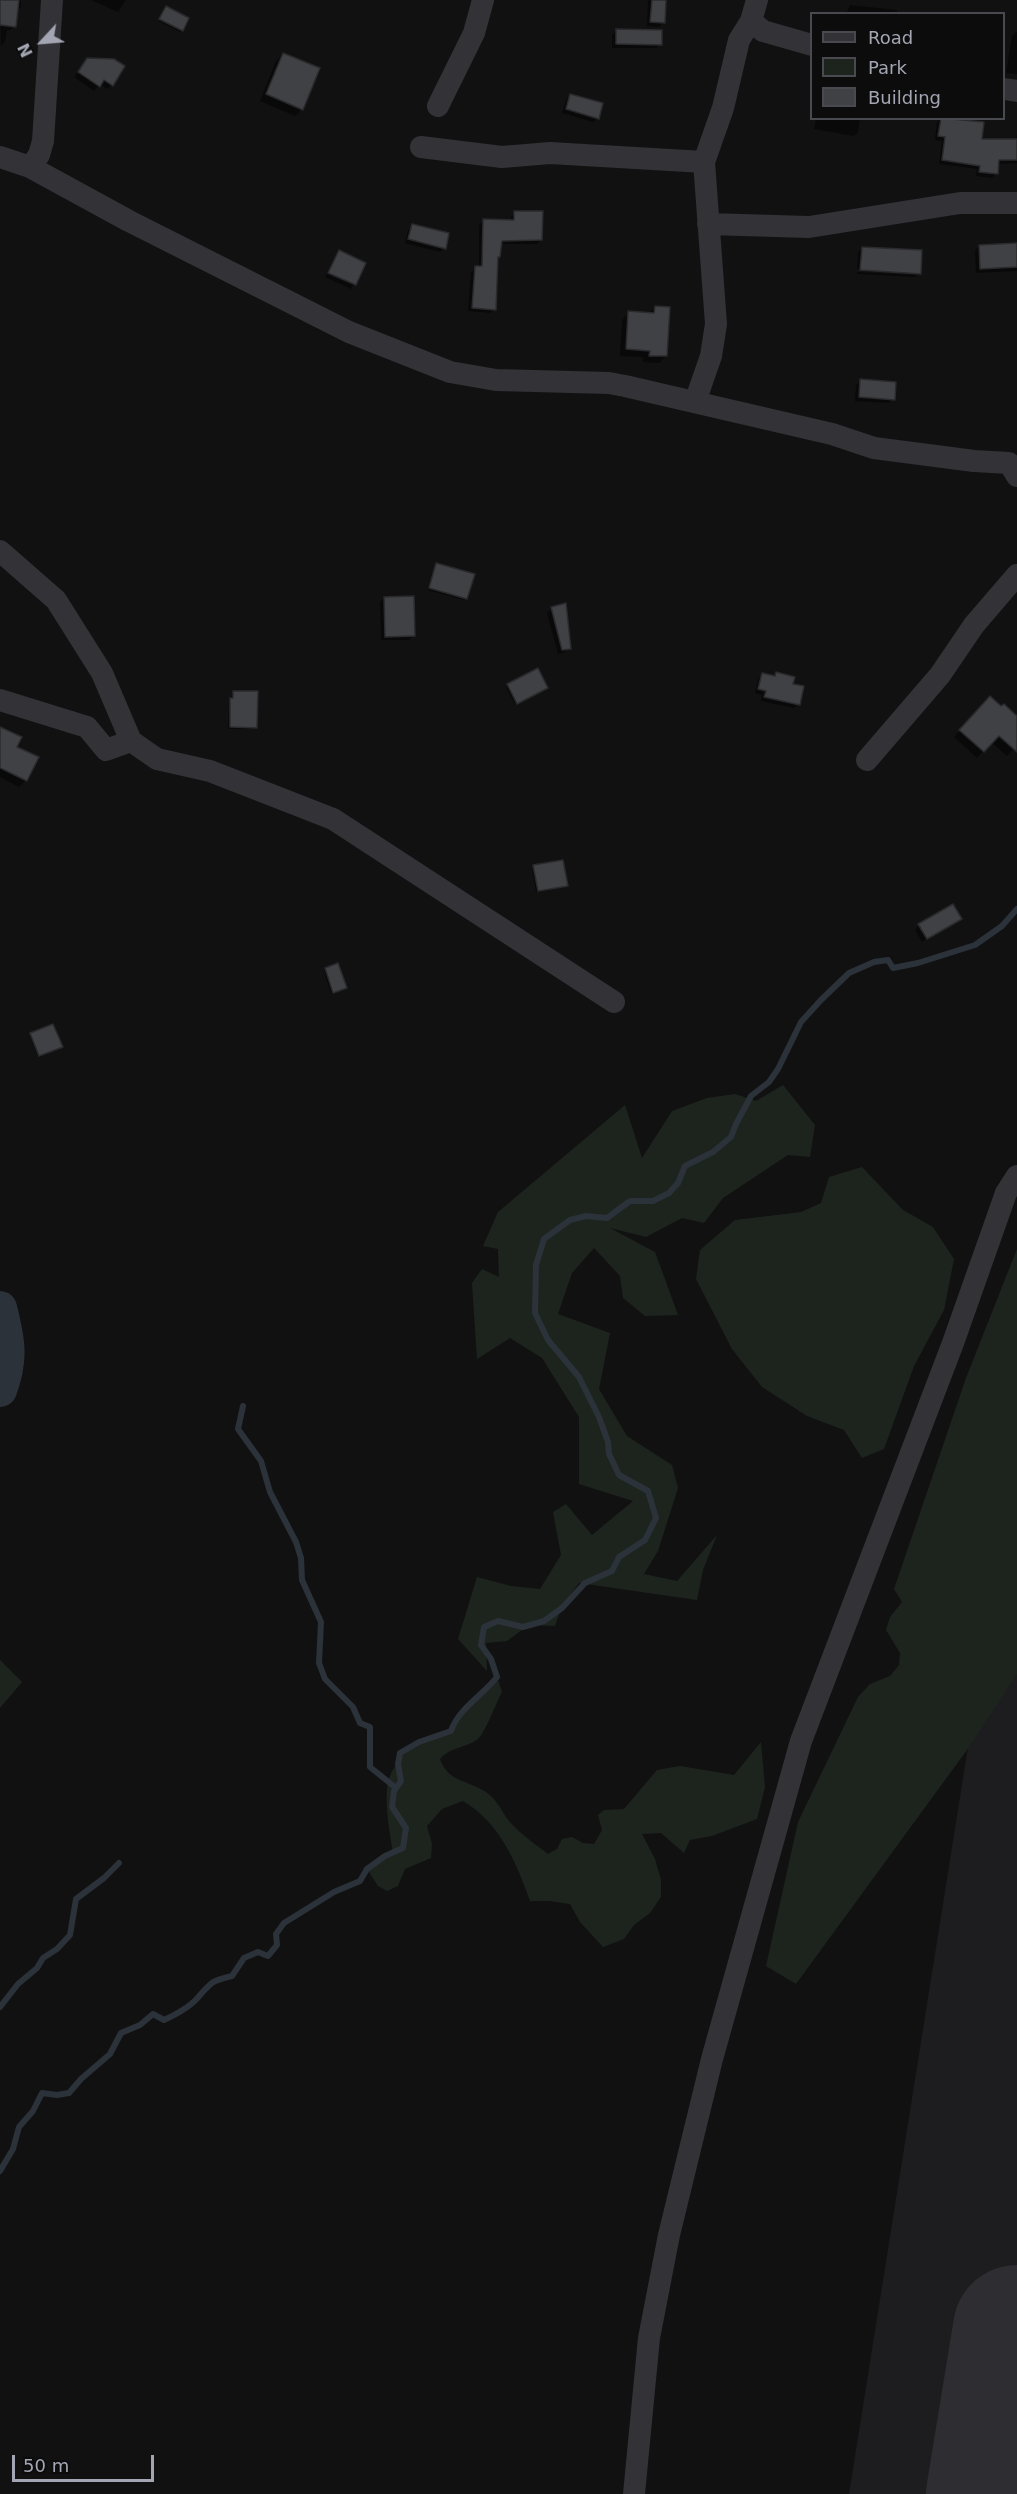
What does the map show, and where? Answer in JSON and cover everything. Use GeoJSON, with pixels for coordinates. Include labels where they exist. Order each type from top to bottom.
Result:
{"type":"FeatureCollection","features":[{"type":"Feature","properties":{"kind":"street"},"geometry":{"type":"LineString","coordinates":[[30,167],[39,155],[43,141],[52,0]]}},
{"type":"Feature","properties":{"kind":"street"},"geometry":{"type":"LineString","coordinates":[[438,106],[474,33],[483,0]]}},
{"type":"Feature","properties":{"kind":"street"},"geometry":{"type":"LineString","coordinates":[[695,402],[711,356],[716,324],[704,162],[723,108],[739,40],[754,10]]}},
{"type":"Feature","properties":{"kind":"street"},"geometry":{"type":"LineString","coordinates":[[754,10],[763,31],[810,44]]}},
{"type":"Feature","properties":{"kind":"street"},"geometry":{"type":"LineString","coordinates":[[422,147],[502,157],[550,153],[704,162]]}},
{"type":"Feature","properties":{"kind":"street"},"geometry":{"type":"LineString","coordinates":[[0,157],[30,167],[129,221],[339,327],[450,372],[496,380],[609,383],[832,434],[874,448],[1008,463],[1017,476]]}},
{"type":"Feature","properties":{"kind":"street"},"geometry":{"type":"LineString","coordinates":[[708,224],[809,227],[960,203],[1017,203]]}},
{"type":"Feature","properties":{"kind":"street"},"geometry":{"type":"LineString","coordinates":[[0,551],[56,600],[102,673],[131,741],[157,759],[210,771],[333,819],[615,1002]]}},
{"type":"Feature","properties":{"kind":"street"},"geometry":{"type":"LineString","coordinates":[[867,760],[940,675],[974,625],[1017,575]]}},
{"type":"Feature","properties":{"kind":"street"},"geometry":{"type":"LineString","coordinates":[[0,700],[87,727],[106,750],[131,741]]}},
{"type":"Feature","properties":{"kind":"street"},"geometry":{"type":"LineString","coordinates":[[634,2494],[649,2338],[669,2235],[712,2059],[801,1741],[953,1343],[1006,1193],[1017,1176]]}},
{"type":"Feature","properties":{"kind":"shaded area"},"geometry":{"type":"Polygon","coordinates":[[[989,1615],[1017,1620],[1017,2494],[849,2494],[989,1615]]]}},
{"type":"Feature","properties":{"kind":"green space"},"geometry":{"type":"Polygon","coordinates":[[[783,1085],[815,1125],[810,1157],[788,1155],[723,1198],[704,1223],[682,1218],[646,1237],[610,1228],[655,1252],[678,1315],[645,1316],[623,1298],[620,1276],[594,1248],[572,1273],[558,1314],[610,1333],[599,1389],[627,1436],[672,1465],[678,1488],[658,1551],[644,1574],[677,1581],[717,1535],[703,1570],[697,1600],[579,1583],[562,1606],[555,1626],[529,1625],[507,1641],[486,1643],[487,1671],[458,1639],[477,1577],[511,1586],[540,1589],[561,1555],[553,1512],[566,1504],[592,1535],[633,1501],[579,1484],[579,1417],[542,1358],[510,1338],[477,1359],[472,1283],[482,1269],[499,1277],[498,1249],[483,1246],[498,1212],[625,1105],[642,1158],[672,1111],[707,1098],[735,1094],[756,1101],[783,1085]]]}},
{"type":"Feature","properties":{"kind":"green space"},"geometry":{"type":"Polygon","coordinates":[[[862,1167],[903,1210],[933,1227],[954,1259],[944,1310],[914,1366],[884,1449],[862,1458],[844,1430],[807,1416],[762,1387],[732,1349],[696,1279],[700,1250],[735,1220],[801,1212],[821,1203],[829,1177],[862,1167]]]}},
{"type":"Feature","properties":{"kind":"green space"},"geometry":{"type":"Polygon","coordinates":[[[1017,1249],[1017,1674],[967,1750],[796,1984],[766,1966],[798,1822],[858,1697],[870,1684],[890,1676],[899,1665],[900,1653],[886,1630],[890,1617],[902,1602],[894,1589],[966,1378],[1017,1249]]]}},
{"type":"Feature","properties":{"kind":"green space"},"geometry":{"type":"Polygon","coordinates":[[[0,1660],[22,1682],[0,1708],[0,1660]]]}},
{"type":"Feature","properties":{"kind":"green space"},"geometry":{"type":"Polygon","coordinates":[[[497,1677],[502,1692],[481,1735],[473,1742],[448,1752],[440,1759],[443,1767],[453,1776],[486,1792],[515,1828],[548,1854],[557,1849],[562,1839],[572,1837],[583,1843],[594,1844],[602,1830],[598,1815],[604,1810],[624,1809],[657,1770],[680,1766],[734,1775],[761,1742],[765,1787],[757,1819],[712,1836],[690,1840],[684,1853],[661,1833],[642,1834],[655,1859],[661,1880],[661,1897],[650,1913],[634,1925],[624,1939],[603,1947],[580,1922],[570,1904],[530,1901],[513,1858],[497,1832],[487,1820],[463,1801],[442,1809],[427,1826],[432,1844],[431,1858],[405,1869],[398,1886],[387,1891],[378,1886],[367,1869],[393,1853],[387,1793],[388,1781],[398,1764],[400,1753],[419,1742],[451,1731],[459,1716],[497,1677]]]}},
{"type":"Feature","properties":{"kind":"building"},"geometry":{"type":"Polygon","coordinates":[[[0,0],[19,0],[16,27],[0,25],[0,0]]]}},
{"type":"Feature","properties":{"kind":"building"},"geometry":{"type":"Polygon","coordinates":[[[652,0],[666,0],[665,23],[650,22],[652,0]]]}},
{"type":"Feature","properties":{"kind":"building"},"geometry":{"type":"Polygon","coordinates":[[[166,6],[189,18],[183,31],[159,19],[166,6]]]}},
{"type":"Feature","properties":{"kind":"building"},"geometry":{"type":"Polygon","coordinates":[[[616,29],[662,30],[662,45],[616,44],[616,29]]]}},
{"type":"Feature","properties":{"kind":"building"},"geometry":{"type":"Polygon","coordinates":[[[283,53],[320,68],[303,110],[266,94],[283,53]]]}},
{"type":"Feature","properties":{"kind":"building"},"geometry":{"type":"Polygon","coordinates":[[[87,58],[114,59],[125,66],[113,86],[104,80],[100,87],[78,72],[87,58]]]}},
{"type":"Feature","properties":{"kind":"building"},"geometry":{"type":"Polygon","coordinates":[[[570,94],[603,103],[599,119],[566,109],[570,94]]]}},
{"type":"Feature","properties":{"kind":"building"},"geometry":{"type":"Polygon","coordinates":[[[941,120],[984,122],[982,139],[1017,139],[1017,160],[999,160],[998,174],[979,172],[980,166],[942,160],[945,137],[938,136],[941,120]]]}},
{"type":"Feature","properties":{"kind":"building"},"geometry":{"type":"Polygon","coordinates":[[[514,211],[543,211],[542,240],[502,241],[500,257],[498,257],[496,310],[472,308],[475,266],[482,266],[483,219],[514,220],[514,211]]]}},
{"type":"Feature","properties":{"kind":"building"},"geometry":{"type":"Polygon","coordinates":[[[412,224],[449,233],[446,249],[408,239],[412,224]]]}},
{"type":"Feature","properties":{"kind":"building"},"geometry":{"type":"Polygon","coordinates":[[[1017,243],[1017,267],[980,269],[979,245],[1017,243]]]}},
{"type":"Feature","properties":{"kind":"building"},"geometry":{"type":"Polygon","coordinates":[[[862,247],[922,250],[921,274],[860,270],[862,247]]]}},
{"type":"Feature","properties":{"kind":"building"},"geometry":{"type":"Polygon","coordinates":[[[339,250],[366,263],[356,285],[328,273],[339,250]]]}},
{"type":"Feature","properties":{"kind":"building"},"geometry":{"type":"Polygon","coordinates":[[[655,306],[670,307],[667,356],[649,356],[650,351],[626,349],[628,311],[654,313],[655,306]]]}},
{"type":"Feature","properties":{"kind":"building"},"geometry":{"type":"Polygon","coordinates":[[[860,379],[896,382],[895,400],[859,397],[860,379]]]}},
{"type":"Feature","properties":{"kind":"building"},"geometry":{"type":"Polygon","coordinates":[[[436,563],[475,574],[467,599],[429,588],[436,563]]]}},
{"type":"Feature","properties":{"kind":"building"},"geometry":{"type":"Polygon","coordinates":[[[414,596],[415,636],[385,637],[384,597],[414,596]]]}},
{"type":"Feature","properties":{"kind":"building"},"geometry":{"type":"Polygon","coordinates":[[[566,603],[571,649],[562,650],[551,607],[566,603]]]}},
{"type":"Feature","properties":{"kind":"building"},"geometry":{"type":"Polygon","coordinates":[[[538,668],[548,688],[517,704],[507,684],[538,668]]]}},
{"type":"Feature","properties":{"kind":"building"},"geometry":{"type":"Polygon","coordinates":[[[776,672],[795,677],[793,684],[804,686],[800,705],[764,697],[766,691],[758,689],[762,673],[775,676],[776,672]]]}},
{"type":"Feature","properties":{"kind":"building"},"geometry":{"type":"Polygon","coordinates":[[[233,691],[258,691],[257,728],[230,727],[230,698],[233,698],[233,691]]]}},
{"type":"Feature","properties":{"kind":"building"},"geometry":{"type":"Polygon","coordinates":[[[990,696],[1001,706],[1004,704],[1017,716],[1017,752],[999,736],[984,752],[959,730],[990,696]]]}},
{"type":"Feature","properties":{"kind":"building"},"geometry":{"type":"Polygon","coordinates":[[[0,727],[22,737],[17,747],[39,757],[27,781],[0,768],[0,727]]]}},
{"type":"Feature","properties":{"kind":"building"},"geometry":{"type":"Polygon","coordinates":[[[563,860],[568,886],[538,891],[533,865],[563,860]]]}},
{"type":"Feature","properties":{"kind":"building"},"geometry":{"type":"Polygon","coordinates":[[[953,904],[962,919],[927,939],[918,924],[953,904]]]}},
{"type":"Feature","properties":{"kind":"building"},"geometry":{"type":"Polygon","coordinates":[[[338,963],[347,988],[333,993],[325,968],[338,963]]]}},
{"type":"Feature","properties":{"kind":"building"},"geometry":{"type":"Polygon","coordinates":[[[53,1024],[63,1047],[39,1056],[30,1033],[53,1024]]]}},
{"type":"Feature","properties":{"kind":"waterway"},"geometry":{"type":"LineString","coordinates":[[0,2171],[13,2149],[19,2127],[33,2111],[42,2093],[57,2095],[69,2093],[81,2079],[110,2054],[121,2033],[140,2025],[153,2014],[164,2020],[179,2012],[193,2003],[213,1982],[232,1976],[244,1958],[258,1952],[268,1956],[277,1945],[276,1934],[284,1923],[334,1892],[360,1881],[367,1869],[385,1856],[403,1848],[406,1828],[392,1807],[394,1791],[401,1781],[398,1764],[400,1753],[419,1742],[451,1731],[459,1716],[497,1677],[491,1659],[481,1645],[484,1627],[498,1621],[523,1627],[544,1621],[562,1608],[585,1583],[612,1571],[619,1557],[645,1540],[656,1518],[648,1491],[619,1475],[609,1454],[608,1442],[599,1417],[579,1377],[548,1340],[535,1313],[536,1265],[544,1239],[570,1220],[586,1216],[607,1218],[630,1201],[653,1201],[669,1193],[678,1183],[685,1166],[713,1152],[731,1137],[751,1096],[769,1082],[778,1069],[801,1022],[849,973],[874,962],[888,960],[893,968],[918,963],[975,945],[1002,926],[1017,909]]}},
{"type":"Feature","properties":{"kind":"waterway"},"geometry":{"type":"LineString","coordinates":[[0,1308],[8,1349],[4,1379],[0,1390]]}},
{"type":"Feature","properties":{"kind":"waterway"},"geometry":{"type":"LineString","coordinates":[[243,1406],[238,1429],[261,1461],[270,1492],[296,1542],[301,1558],[302,1580],[321,1622],[319,1663],[325,1679],[353,1707],[360,1723],[370,1727],[370,1767],[396,1788]]}},
{"type":"Feature","properties":{"kind":"waterway"},"geometry":{"type":"LineString","coordinates":[[0,2007],[18,1984],[37,1968],[43,1958],[57,1949],[70,1935],[76,1899],[104,1878],[119,1863]]}},
{"type":"Feature","properties":{"kind":"runway"},"geometry":{"type":"LineString","coordinates":[[990,2494],[1017,2329]]}}]}
